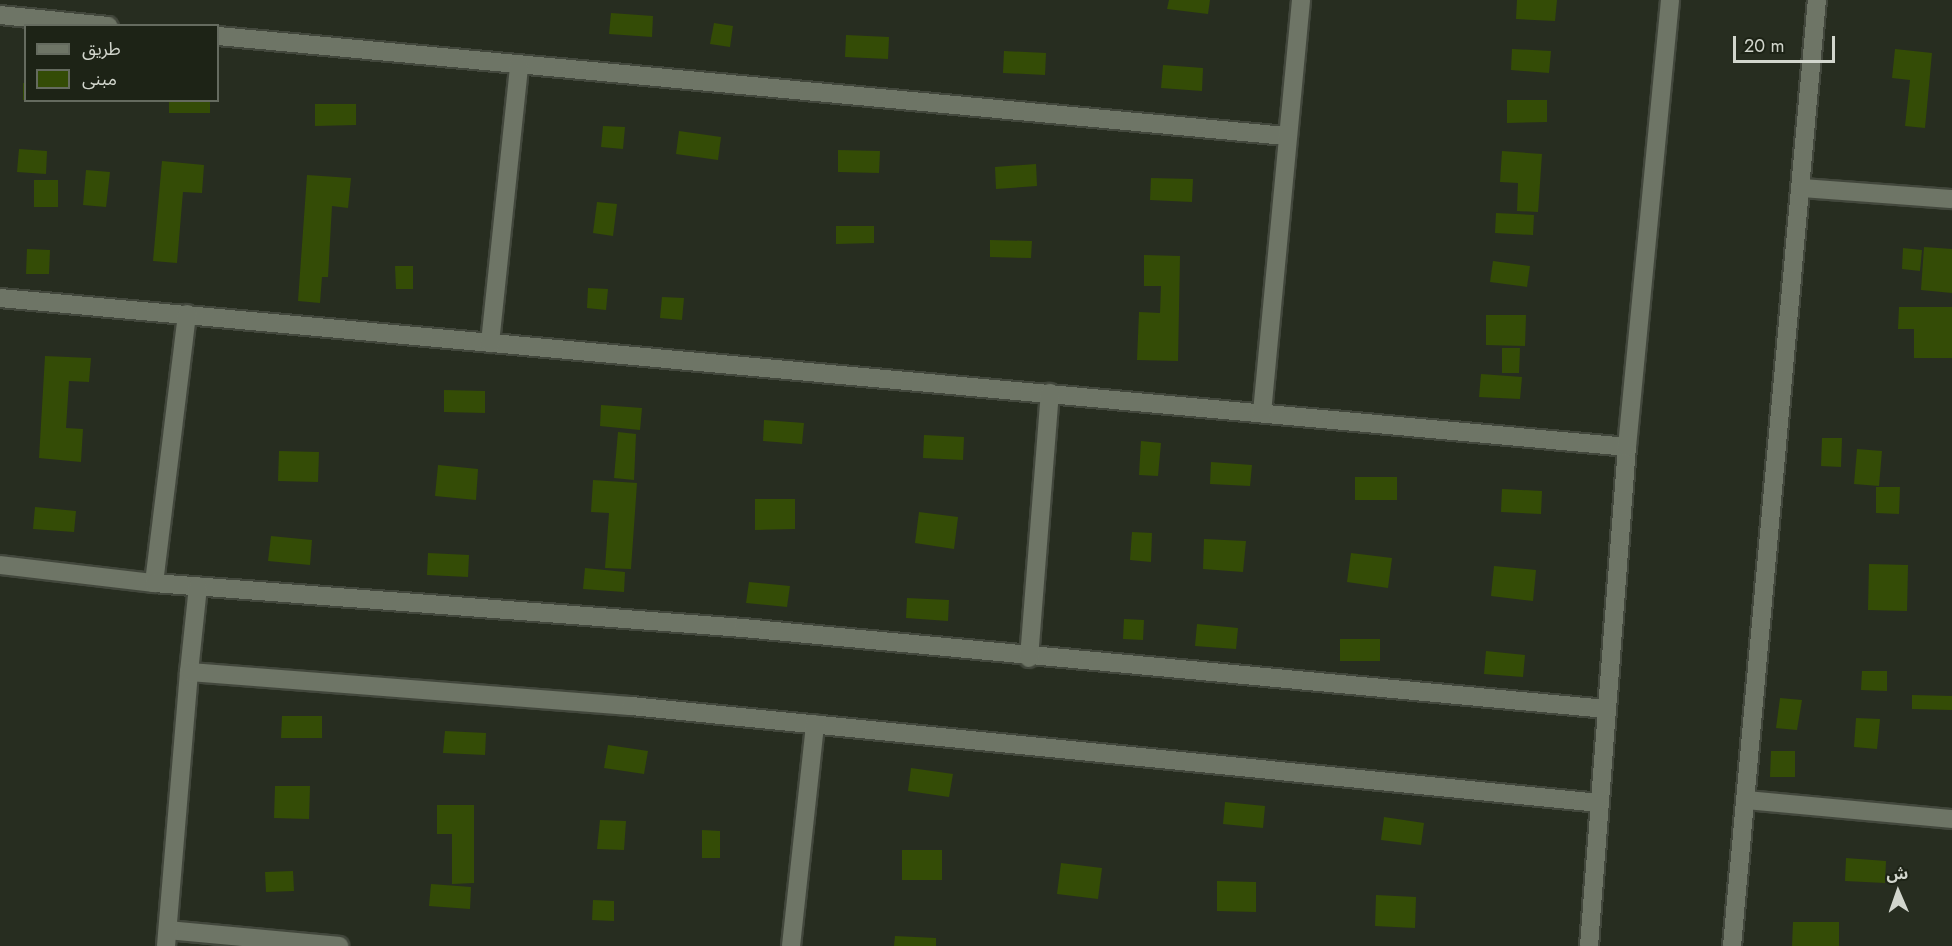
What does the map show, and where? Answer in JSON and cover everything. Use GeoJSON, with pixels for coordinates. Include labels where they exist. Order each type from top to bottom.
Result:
{"type":"FeatureCollection","features":[{"type":"Feature","properties":{"kind":"street"},"geometry":{"type":"LineString","coordinates":[[1262,413],[1286,136],[1301,0]]}},
{"type":"Feature","properties":{"kind":"street"},"geometry":{"type":"LineString","coordinates":[[1589,946],[1627,447],[1670,0]]}},
{"type":"Feature","properties":{"kind":"street"},"geometry":{"type":"LineString","coordinates":[[1732,946],[1818,0]]}},
{"type":"Feature","properties":{"kind":"street"},"geometry":{"type":"LineString","coordinates":[[0,15],[88,24]]}},
{"type":"Feature","properties":{"kind":"street"},"geometry":{"type":"LineString","coordinates":[[219,36],[519,67],[1286,136]]}},
{"type":"Feature","properties":{"kind":"street"},"geometry":{"type":"LineString","coordinates":[[490,343],[519,67]]}},
{"type":"Feature","properties":{"kind":"street"},"geometry":{"type":"LineString","coordinates":[[1801,188],[1952,199]]}},
{"type":"Feature","properties":{"kind":"street"},"geometry":{"type":"LineString","coordinates":[[0,298],[1627,447]]}},
{"type":"Feature","properties":{"kind":"street"},"geometry":{"type":"LineString","coordinates":[[154,583],[187,314]]}},
{"type":"Feature","properties":{"kind":"street"},"geometry":{"type":"LineString","coordinates":[[1029,658],[1050,393]]}},
{"type":"Feature","properties":{"kind":"street"},"geometry":{"type":"LineString","coordinates":[[0,565],[154,583],[743,628],[1029,658],[1607,709]]}},
{"type":"Feature","properties":{"kind":"street"},"geometry":{"type":"LineString","coordinates":[[198,586],[167,938],[339,946]]}},
{"type":"Feature","properties":{"kind":"street"},"geometry":{"type":"LineString","coordinates":[[189,672],[815,724],[1600,803]]}},
{"type":"Feature","properties":{"kind":"street"},"geometry":{"type":"LineString","coordinates":[[791,946],[815,724]]}},
{"type":"Feature","properties":{"kind":"street"},"geometry":{"type":"LineString","coordinates":[[1747,800],[1952,819]]}},
{"type":"Feature","properties":{"kind":"building"},"geometry":{"type":"Polygon","coordinates":[[[1169,0],[1210,0],[1208,14],[1167,9],[1169,0]]]}},
{"type":"Feature","properties":{"kind":"building"},"geometry":{"type":"Polygon","coordinates":[[[1517,0],[1557,0],[1555,21],[1516,19],[1517,0]]]}},
{"type":"Feature","properties":{"kind":"building"},"geometry":{"type":"Polygon","coordinates":[[[611,13],[653,16],[652,37],[609,34],[611,13]]]}},
{"type":"Feature","properties":{"kind":"building"},"geometry":{"type":"Polygon","coordinates":[[[714,23],[733,26],[730,47],[710,44],[714,23]]]}},
{"type":"Feature","properties":{"kind":"building"},"geometry":{"type":"Polygon","coordinates":[[[846,35],[889,37],[888,59],[845,57],[846,35]]]}},
{"type":"Feature","properties":{"kind":"building"},"geometry":{"type":"Polygon","coordinates":[[[1512,49],[1551,51],[1549,73],[1511,70],[1512,49]]]}},
{"type":"Feature","properties":{"kind":"building"},"geometry":{"type":"Polygon","coordinates":[[[1895,49],[1932,53],[1925,128],[1905,126],[1910,80],[1892,78],[1895,49]]]}},
{"type":"Feature","properties":{"kind":"building"},"geometry":{"type":"Polygon","coordinates":[[[1004,51],[1046,53],[1045,75],[1003,73],[1004,51]]]}},
{"type":"Feature","properties":{"kind":"building"},"geometry":{"type":"Polygon","coordinates":[[[1163,65],[1203,68],[1202,91],[1161,88],[1163,65]]]}},
{"type":"Feature","properties":{"kind":"building"},"geometry":{"type":"Polygon","coordinates":[[[1507,100],[1547,100],[1547,122],[1507,123],[1507,100]]]}},
{"type":"Feature","properties":{"kind":"building"},"geometry":{"type":"Polygon","coordinates":[[[169,102],[210,102],[210,113],[169,113],[169,102]]]}},
{"type":"Feature","properties":{"kind":"building"},"geometry":{"type":"Polygon","coordinates":[[[315,104],[356,104],[356,125],[315,126],[315,104]]]}},
{"type":"Feature","properties":{"kind":"building"},"geometry":{"type":"Polygon","coordinates":[[[603,126],[625,127],[623,149],[601,147],[603,126]]]}},
{"type":"Feature","properties":{"kind":"building"},"geometry":{"type":"Polygon","coordinates":[[[679,131],[721,137],[718,160],[676,154],[679,131]]]}},
{"type":"Feature","properties":{"kind":"building"},"geometry":{"type":"Polygon","coordinates":[[[19,149],[47,151],[46,174],[17,172],[19,149]]]}},
{"type":"Feature","properties":{"kind":"building"},"geometry":{"type":"Polygon","coordinates":[[[838,150],[880,151],[879,173],[838,172],[838,150]]]}},
{"type":"Feature","properties":{"kind":"building"},"geometry":{"type":"Polygon","coordinates":[[[1502,151],[1542,154],[1538,212],[1517,211],[1518,183],[1500,182],[1502,151]]]}},
{"type":"Feature","properties":{"kind":"building"},"geometry":{"type":"Polygon","coordinates":[[[162,161],[204,165],[202,193],[183,192],[177,263],[153,261],[162,161]]]}},
{"type":"Feature","properties":{"kind":"building"},"geometry":{"type":"Polygon","coordinates":[[[1036,164],[1037,186],[996,189],[995,167],[1036,164]]]}},
{"type":"Feature","properties":{"kind":"building"},"geometry":{"type":"Polygon","coordinates":[[[86,170],[110,172],[106,207],[83,205],[86,170]]]}},
{"type":"Feature","properties":{"kind":"building"},"geometry":{"type":"Polygon","coordinates":[[[307,175],[351,178],[348,208],[332,206],[328,277],[322,277],[320,303],[298,301],[307,175]]]}},
{"type":"Feature","properties":{"kind":"building"},"geometry":{"type":"Polygon","coordinates":[[[1151,178],[1193,179],[1192,202],[1150,200],[1151,178]]]}},
{"type":"Feature","properties":{"kind":"building"},"geometry":{"type":"Polygon","coordinates":[[[34,180],[58,180],[58,207],[34,207],[34,180]]]}},
{"type":"Feature","properties":{"kind":"building"},"geometry":{"type":"Polygon","coordinates":[[[597,202],[617,204],[613,236],[593,233],[597,202]]]}},
{"type":"Feature","properties":{"kind":"building"},"geometry":{"type":"Polygon","coordinates":[[[1496,213],[1534,215],[1533,235],[1495,233],[1496,213]]]}},
{"type":"Feature","properties":{"kind":"building"},"geometry":{"type":"Polygon","coordinates":[[[836,226],[874,226],[874,243],[836,244],[836,226]]]}},
{"type":"Feature","properties":{"kind":"building"},"geometry":{"type":"Polygon","coordinates":[[[990,240],[1032,241],[1031,258],[990,257],[990,240]]]}},
{"type":"Feature","properties":{"kind":"building"},"geometry":{"type":"Polygon","coordinates":[[[1924,247],[1952,249],[1952,293],[1921,290],[1924,247]]]}},
{"type":"Feature","properties":{"kind":"building"},"geometry":{"type":"Polygon","coordinates":[[[1903,248],[1922,250],[1920,271],[1902,269],[1903,248]]]}},
{"type":"Feature","properties":{"kind":"building"},"geometry":{"type":"Polygon","coordinates":[[[27,249],[50,250],[49,274],[26,274],[27,249]]]}},
{"type":"Feature","properties":{"kind":"building"},"geometry":{"type":"Polygon","coordinates":[[[1144,255],[1180,256],[1178,361],[1137,360],[1139,312],[1160,313],[1161,286],[1144,286],[1144,255]]]}},
{"type":"Feature","properties":{"kind":"building"},"geometry":{"type":"Polygon","coordinates":[[[1493,261],[1530,266],[1527,287],[1490,282],[1493,261]]]}},
{"type":"Feature","properties":{"kind":"building"},"geometry":{"type":"Polygon","coordinates":[[[395,266],[413,266],[413,289],[396,289],[395,266]]]}},
{"type":"Feature","properties":{"kind":"building"},"geometry":{"type":"Polygon","coordinates":[[[588,288],[608,289],[606,310],[587,308],[588,288]]]}},
{"type":"Feature","properties":{"kind":"building"},"geometry":{"type":"Polygon","coordinates":[[[662,297],[684,298],[682,320],[660,318],[662,297]]]}},
{"type":"Feature","properties":{"kind":"building"},"geometry":{"type":"Polygon","coordinates":[[[1899,307],[1952,307],[1952,358],[1914,358],[1914,329],[1898,329],[1899,307]]]}},
{"type":"Feature","properties":{"kind":"building"},"geometry":{"type":"Polygon","coordinates":[[[1486,315],[1526,315],[1525,346],[1486,345],[1486,315]]]}},
{"type":"Feature","properties":{"kind":"building"},"geometry":{"type":"Polygon","coordinates":[[[1502,348],[1520,348],[1519,373],[1502,373],[1502,348]]]}},
{"type":"Feature","properties":{"kind":"building"},"geometry":{"type":"Polygon","coordinates":[[[45,356],[91,358],[89,382],[69,381],[66,428],[83,429],[81,462],[39,458],[45,356]]]}},
{"type":"Feature","properties":{"kind":"building"},"geometry":{"type":"Polygon","coordinates":[[[1481,374],[1522,377],[1520,399],[1479,397],[1481,374]]]}},
{"type":"Feature","properties":{"kind":"building"},"geometry":{"type":"Polygon","coordinates":[[[444,390],[485,391],[485,413],[444,412],[444,390]]]}},
{"type":"Feature","properties":{"kind":"building"},"geometry":{"type":"Polygon","coordinates":[[[601,405],[642,408],[640,430],[600,426],[601,405]]]}},
{"type":"Feature","properties":{"kind":"building"},"geometry":{"type":"Polygon","coordinates":[[[764,420],[804,423],[802,444],[763,441],[764,420]]]}},
{"type":"Feature","properties":{"kind":"building"},"geometry":{"type":"Polygon","coordinates":[[[618,432],[636,434],[634,480],[614,478],[618,432]]]}},
{"type":"Feature","properties":{"kind":"building"},"geometry":{"type":"Polygon","coordinates":[[[924,435],[964,437],[963,460],[923,458],[924,435]]]}},
{"type":"Feature","properties":{"kind":"building"},"geometry":{"type":"Polygon","coordinates":[[[1822,438],[1842,438],[1841,467],[1821,466],[1822,438]]]}},
{"type":"Feature","properties":{"kind":"building"},"geometry":{"type":"Polygon","coordinates":[[[1141,441],[1161,443],[1158,476],[1139,475],[1141,441]]]}},
{"type":"Feature","properties":{"kind":"building"},"geometry":{"type":"Polygon","coordinates":[[[1857,449],[1882,451],[1879,486],[1854,484],[1857,449]]]}},
{"type":"Feature","properties":{"kind":"building"},"geometry":{"type":"Polygon","coordinates":[[[279,451],[319,452],[318,482],[278,481],[279,451]]]}},
{"type":"Feature","properties":{"kind":"building"},"geometry":{"type":"Polygon","coordinates":[[[1211,462],[1252,465],[1250,486],[1210,484],[1211,462]]]}},
{"type":"Feature","properties":{"kind":"building"},"geometry":{"type":"Polygon","coordinates":[[[438,465],[478,469],[476,500],[435,496],[438,465]]]}},
{"type":"Feature","properties":{"kind":"building"},"geometry":{"type":"Polygon","coordinates":[[[1355,477],[1397,477],[1397,500],[1355,500],[1355,477]]]}},
{"type":"Feature","properties":{"kind":"building"},"geometry":{"type":"Polygon","coordinates":[[[593,480],[637,483],[631,569],[605,568],[609,513],[591,512],[593,480]]]}},
{"type":"Feature","properties":{"kind":"building"},"geometry":{"type":"Polygon","coordinates":[[[1876,487],[1900,487],[1899,514],[1876,513],[1876,487]]]}},
{"type":"Feature","properties":{"kind":"building"},"geometry":{"type":"Polygon","coordinates":[[[1502,489],[1542,491],[1541,514],[1501,512],[1502,489]]]}},
{"type":"Feature","properties":{"kind":"building"},"geometry":{"type":"Polygon","coordinates":[[[755,499],[795,499],[795,529],[755,530],[755,499]]]}},
{"type":"Feature","properties":{"kind":"building"},"geometry":{"type":"Polygon","coordinates":[[[35,507],[76,511],[74,532],[33,529],[35,507]]]}},
{"type":"Feature","properties":{"kind":"building"},"geometry":{"type":"Polygon","coordinates":[[[919,512],[958,517],[954,549],[915,543],[919,512]]]}},
{"type":"Feature","properties":{"kind":"building"},"geometry":{"type":"Polygon","coordinates":[[[1132,532],[1152,533],[1151,562],[1130,560],[1132,532]]]}},
{"type":"Feature","properties":{"kind":"building"},"geometry":{"type":"Polygon","coordinates":[[[271,536],[312,540],[310,565],[268,561],[271,536]]]}},
{"type":"Feature","properties":{"kind":"building"},"geometry":{"type":"Polygon","coordinates":[[[1204,539],[1246,541],[1243,572],[1203,569],[1204,539]]]}},
{"type":"Feature","properties":{"kind":"building"},"geometry":{"type":"Polygon","coordinates":[[[428,553],[469,555],[468,577],[427,575],[428,553]]]}},
{"type":"Feature","properties":{"kind":"building"},"geometry":{"type":"Polygon","coordinates":[[[1351,553],[1392,558],[1388,588],[1347,582],[1351,553]]]}},
{"type":"Feature","properties":{"kind":"building"},"geometry":{"type":"Polygon","coordinates":[[[1869,564],[1908,565],[1907,611],[1868,610],[1869,564]]]}},
{"type":"Feature","properties":{"kind":"building"},"geometry":{"type":"Polygon","coordinates":[[[1494,566],[1536,570],[1533,601],[1491,596],[1494,566]]]}},
{"type":"Feature","properties":{"kind":"building"},"geometry":{"type":"Polygon","coordinates":[[[585,568],[625,572],[624,592],[583,589],[585,568]]]}},
{"type":"Feature","properties":{"kind":"building"},"geometry":{"type":"Polygon","coordinates":[[[749,582],[790,586],[787,607],[746,603],[749,582]]]}},
{"type":"Feature","properties":{"kind":"building"},"geometry":{"type":"Polygon","coordinates":[[[907,598],[949,600],[948,621],[906,618],[907,598]]]}},
{"type":"Feature","properties":{"kind":"building"},"geometry":{"type":"Polygon","coordinates":[[[1124,619],[1144,620],[1143,640],[1123,639],[1124,619]]]}},
{"type":"Feature","properties":{"kind":"building"},"geometry":{"type":"Polygon","coordinates":[[[1197,624],[1238,628],[1236,649],[1195,646],[1197,624]]]}},
{"type":"Feature","properties":{"kind":"building"},"geometry":{"type":"Polygon","coordinates":[[[1340,639],[1380,639],[1380,661],[1340,661],[1340,639]]]}},
{"type":"Feature","properties":{"kind":"building"},"geometry":{"type":"Polygon","coordinates":[[[1486,651],[1525,655],[1523,677],[1484,674],[1486,651]]]}},
{"type":"Feature","properties":{"kind":"building"},"geometry":{"type":"Polygon","coordinates":[[[1862,671],[1887,671],[1887,691],[1861,690],[1862,671]]]}},
{"type":"Feature","properties":{"kind":"building"},"geometry":{"type":"Polygon","coordinates":[[[1912,695],[1952,696],[1952,710],[1912,709],[1912,695]]]}},
{"type":"Feature","properties":{"kind":"building"},"geometry":{"type":"Polygon","coordinates":[[[1780,698],[1802,700],[1797,730],[1776,728],[1780,698]]]}},
{"type":"Feature","properties":{"kind":"building"},"geometry":{"type":"Polygon","coordinates":[[[282,716],[322,716],[322,738],[281,738],[282,716]]]}},
{"type":"Feature","properties":{"kind":"building"},"geometry":{"type":"Polygon","coordinates":[[[1856,718],[1880,719],[1877,749],[1854,747],[1856,718]]]}},
{"type":"Feature","properties":{"kind":"building"},"geometry":{"type":"Polygon","coordinates":[[[445,731],[486,733],[485,755],[443,753],[445,731]]]}},
{"type":"Feature","properties":{"kind":"building"},"geometry":{"type":"Polygon","coordinates":[[[608,745],[648,751],[644,774],[604,768],[608,745]]]}},
{"type":"Feature","properties":{"kind":"building"},"geometry":{"type":"Polygon","coordinates":[[[1771,751],[1795,751],[1795,777],[1770,777],[1771,751]]]}},
{"type":"Feature","properties":{"kind":"building"},"geometry":{"type":"Polygon","coordinates":[[[911,768],[953,774],[949,797],[908,791],[911,768]]]}},
{"type":"Feature","properties":{"kind":"building"},"geometry":{"type":"Polygon","coordinates":[[[275,786],[310,786],[309,819],[274,818],[275,786]]]}},
{"type":"Feature","properties":{"kind":"building"},"geometry":{"type":"Polygon","coordinates":[[[1225,802],[1265,806],[1263,828],[1223,824],[1225,802]]]}},
{"type":"Feature","properties":{"kind":"building"},"geometry":{"type":"Polygon","coordinates":[[[437,805],[474,805],[474,883],[452,884],[452,834],[437,834],[437,805]]]}},
{"type":"Feature","properties":{"kind":"building"},"geometry":{"type":"Polygon","coordinates":[[[1384,817],[1424,823],[1421,845],[1381,840],[1384,817]]]}},
{"type":"Feature","properties":{"kind":"building"},"geometry":{"type":"Polygon","coordinates":[[[600,820],[626,821],[624,850],[597,849],[600,820]]]}},
{"type":"Feature","properties":{"kind":"building"},"geometry":{"type":"Polygon","coordinates":[[[702,830],[720,831],[720,858],[702,858],[702,830]]]}},
{"type":"Feature","properties":{"kind":"building"},"geometry":{"type":"Polygon","coordinates":[[[902,850],[942,850],[942,880],[902,880],[902,850]]]}},
{"type":"Feature","properties":{"kind":"building"},"geometry":{"type":"Polygon","coordinates":[[[1846,858],[1886,861],[1885,883],[1845,881],[1846,858]]]}},
{"type":"Feature","properties":{"kind":"building"},"geometry":{"type":"Polygon","coordinates":[[[1061,863],[1102,868],[1098,899],[1057,894],[1061,863]]]}},
{"type":"Feature","properties":{"kind":"building"},"geometry":{"type":"Polygon","coordinates":[[[293,871],[294,891],[266,892],[265,872],[293,871]]]}},
{"type":"Feature","properties":{"kind":"building"},"geometry":{"type":"Polygon","coordinates":[[[1217,881],[1256,882],[1256,912],[1217,911],[1217,881]]]}},
{"type":"Feature","properties":{"kind":"building"},"geometry":{"type":"Polygon","coordinates":[[[431,884],[471,887],[470,909],[429,906],[431,884]]]}},
{"type":"Feature","properties":{"kind":"building"},"geometry":{"type":"Polygon","coordinates":[[[1376,895],[1416,897],[1415,928],[1375,926],[1376,895]]]}},
{"type":"Feature","properties":{"kind":"building"},"geometry":{"type":"Polygon","coordinates":[[[593,900],[614,901],[614,921],[592,920],[593,900]]]}},
{"type":"Feature","properties":{"kind":"building"},"geometry":{"type":"Polygon","coordinates":[[[1793,922],[1839,922],[1839,946],[1792,946],[1793,922]]]}},
{"type":"Feature","properties":{"kind":"building"},"geometry":{"type":"Polygon","coordinates":[[[895,936],[936,938],[936,946],[894,946],[895,936]]]}}]}
